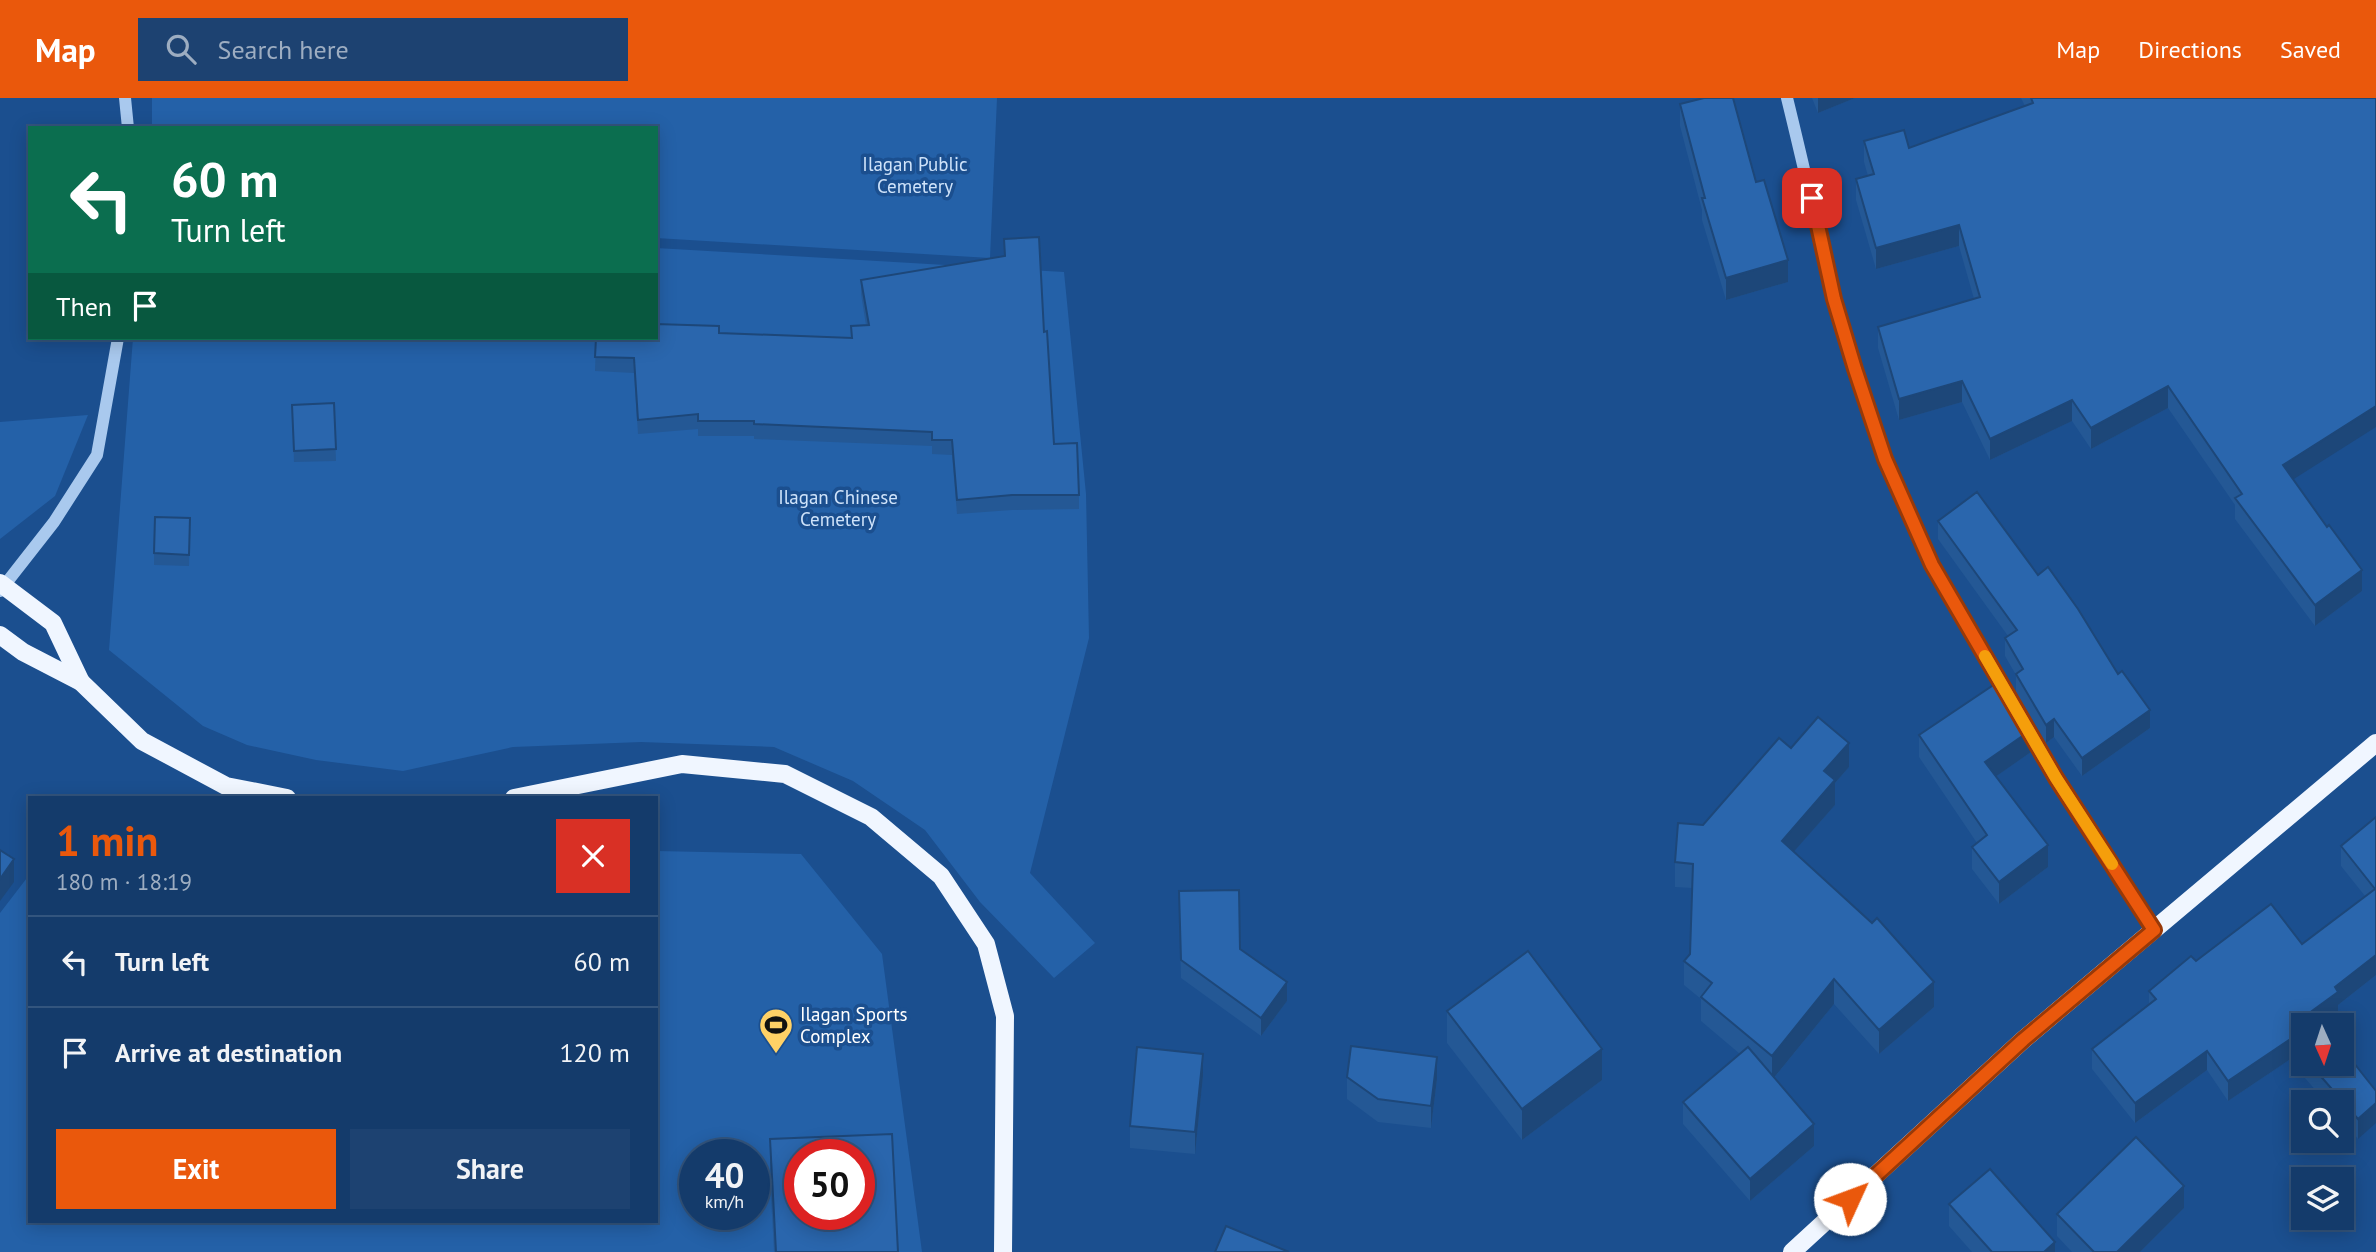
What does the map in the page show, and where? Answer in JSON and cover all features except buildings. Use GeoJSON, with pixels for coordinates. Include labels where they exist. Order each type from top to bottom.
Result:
{"type":"FeatureCollection","features":[{"type":"Feature","properties":{"kind":"main road"},"geometry":{"type":"LineString","coordinates":[[2,587],[52,623],[81,682]]}},
{"type":"Feature","properties":{"kind":"main road"},"geometry":{"type":"LineString","coordinates":[[0,635],[23,652],[81,682],[142,741],[226,786],[277,796]]}},
{"type":"Feature","properties":{"kind":"main road"},"geometry":{"type":"LineString","coordinates":[[1792,1252],[2023,1040],[2376,743]]}},
{"type":"Feature","properties":{"kind":"main road"},"geometry":{"type":"LineString","coordinates":[[524,796],[682,764],[785,774],[871,817],[941,876],[986,944],[1005,1016],[1003,1252]]}},
{"type":"Feature","properties":{"kind":"street"},"geometry":{"type":"LineString","coordinates":[[125,98],[128,126]]}},
{"type":"Feature","properties":{"kind":"street"},"geometry":{"type":"LineString","coordinates":[[1787,98],[1834,299],[1885,459],[1932,565],[2056,778],[2154,930]]}},
{"type":"Feature","properties":{"kind":"street"},"geometry":{"type":"LineString","coordinates":[[2,587],[54,523],[97,455],[118,340]]}},
{"type":"Feature","properties":{"kind":"green space","name":"Ilagan Public Cemetery"},"geometry":{"type":"Polygon","coordinates":[[[152,98],[997,98],[990,258],[658,238],[658,126],[152,126],[152,98]]]}},
{"type":"Feature","properties":{"kind":"green space","name":"Ilagan Chinese Cemetery"},"geometry":{"type":"Polygon","coordinates":[[[658,248],[1064,272],[1086,494],[1089,638],[1030,873],[1095,943],[1054,978],[980,902],[925,830],[853,781],[774,747],[641,742],[513,747],[403,771],[316,760],[247,745],[203,726],[109,650],[133,340],[658,340],[658,248]]]}},
{"type":"Feature","properties":{"kind":"green space"},"geometry":{"type":"Polygon","coordinates":[[[88,415],[55,496],[0,539],[0,422],[88,415]]]}},
{"type":"Feature","properties":{"kind":"green space","name":"Ilagan Sports Complex"},"geometry":{"type":"Polygon","coordinates":[[[658,851],[801,854],[882,954],[922,1252],[0,1252],[0,913],[28,877],[28,1223],[658,1223],[658,851]]]}},
{"type":"Feature","properties":{"kind":"slow traffic"},"geometry":{"type":"LineString","coordinates":[[1985,656],[2056,778],[2112,864]]}},
{"type":"Feature","properties":{"kind":"place","name":"Ilagan Sports Complex"},"geometry":{"type":"Point","coordinates":[776,1055]}},
{"type":"Feature","properties":{"kind":"route"},"geometry":{"type":"LineString","coordinates":[[1812,198],[1834,299],[1855,369],[1885,459],[1932,565],[2056,778],[2154,930],[2023,1040],[1850,1199]]}}]}
